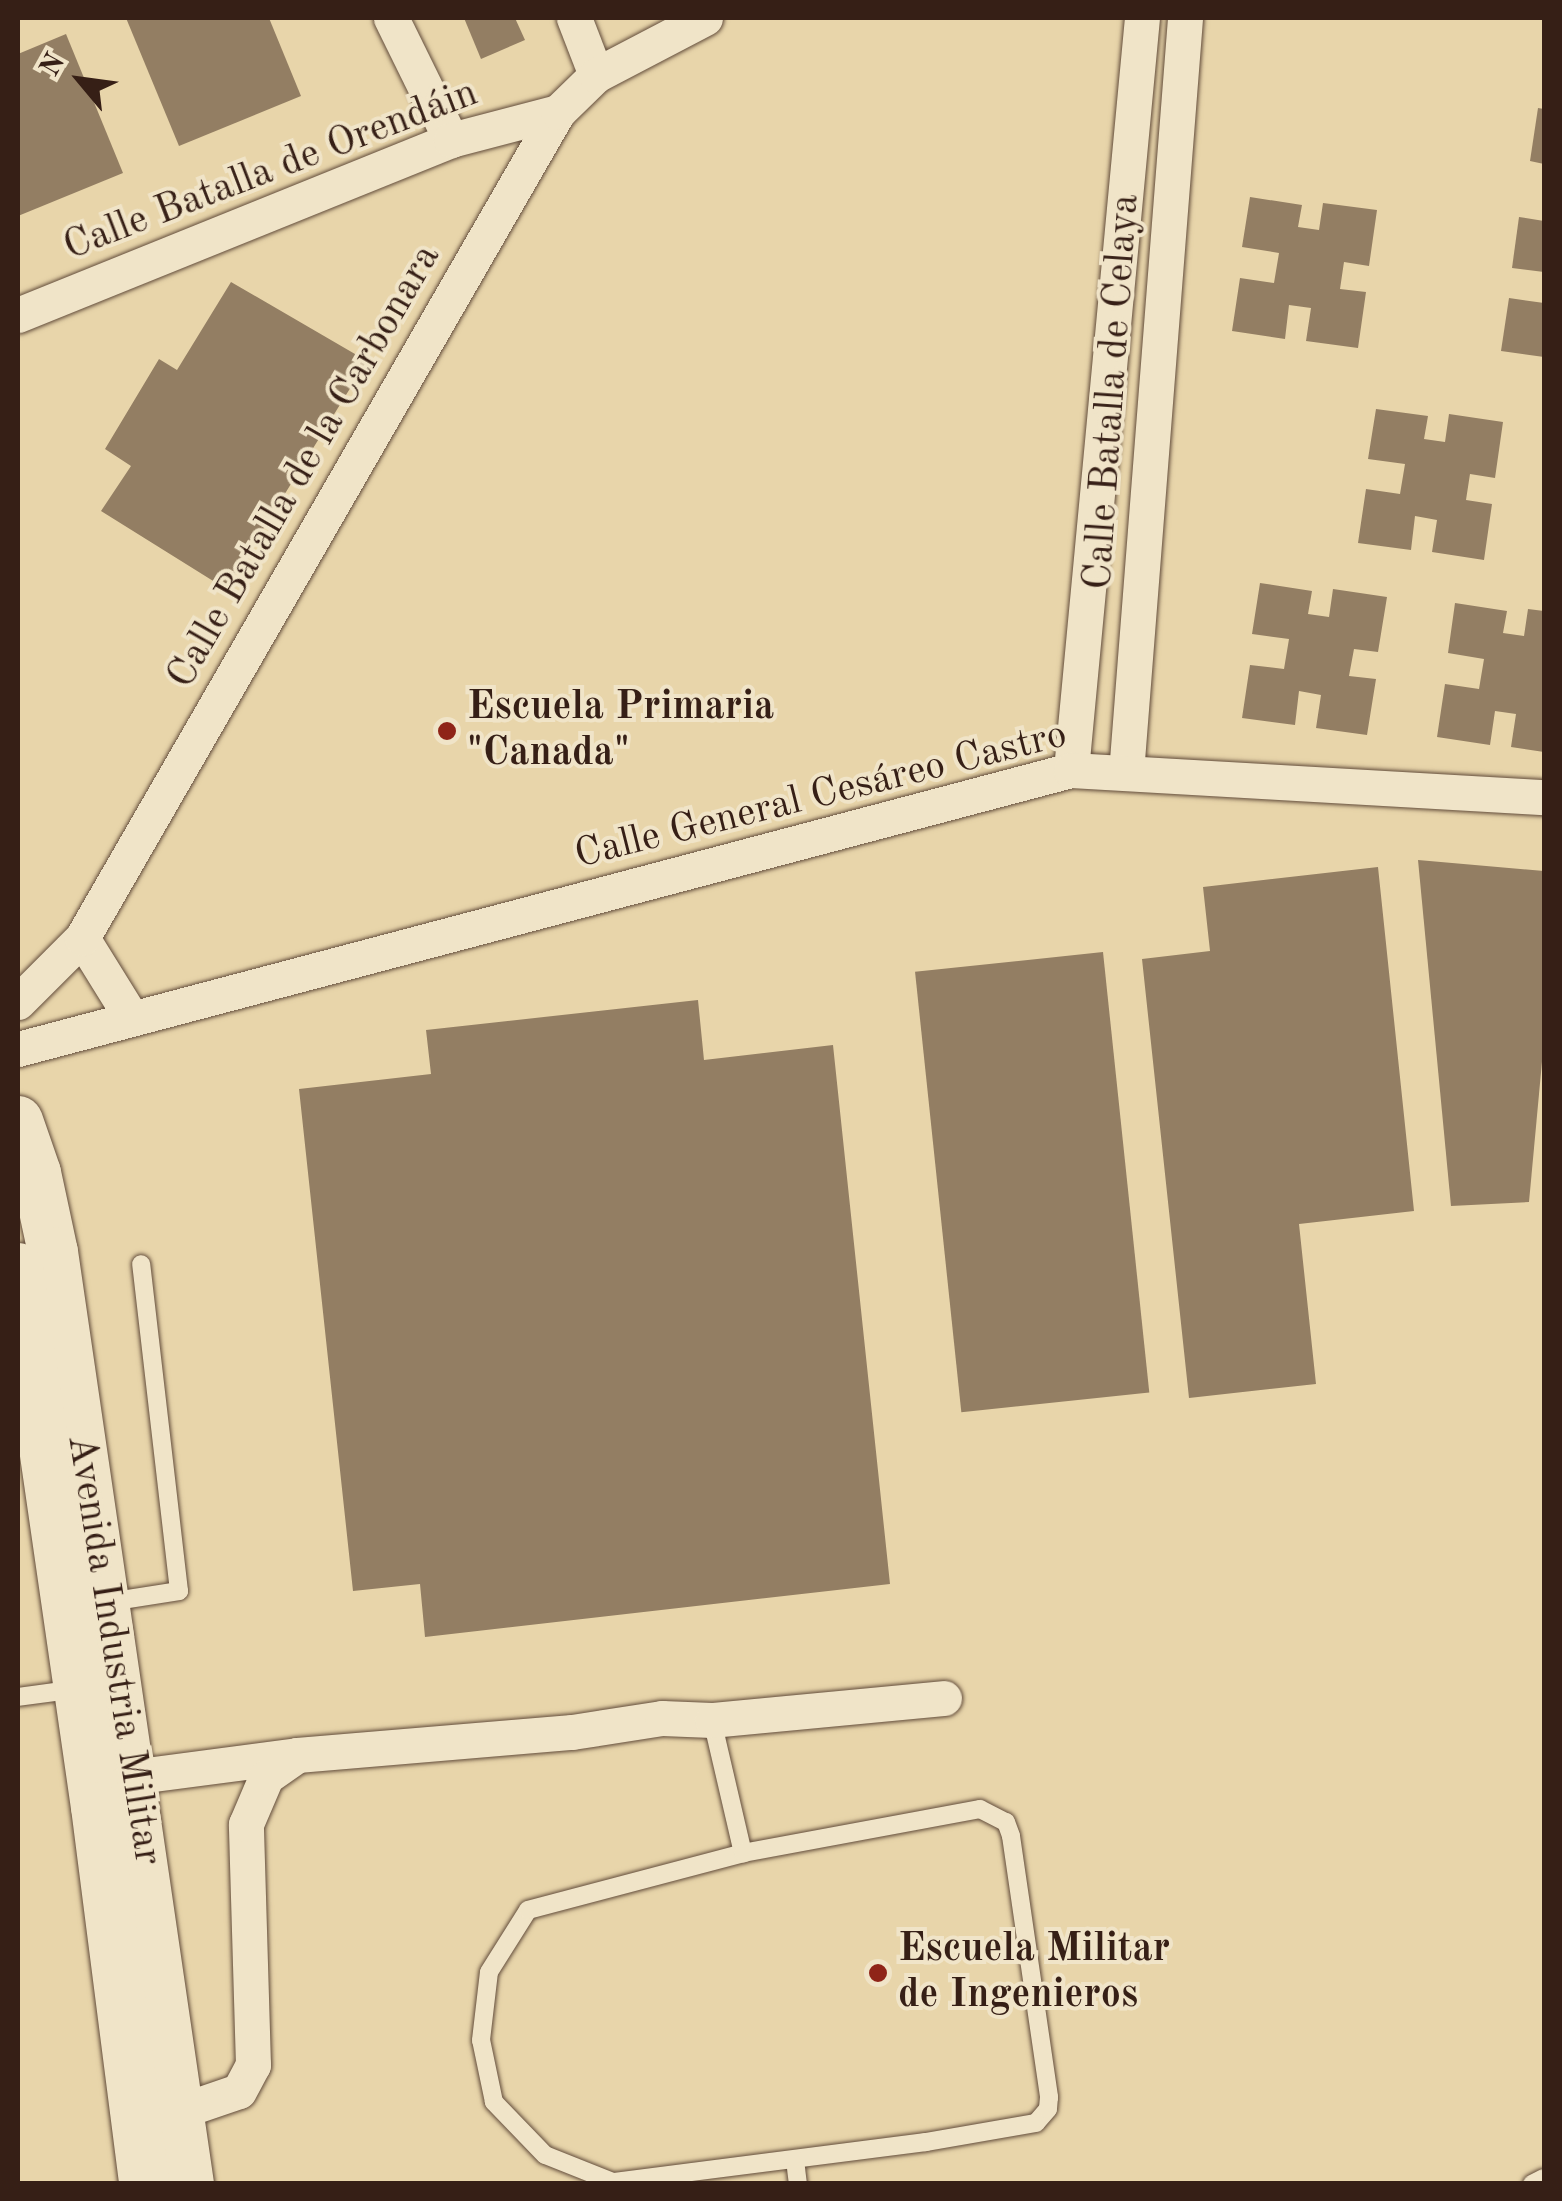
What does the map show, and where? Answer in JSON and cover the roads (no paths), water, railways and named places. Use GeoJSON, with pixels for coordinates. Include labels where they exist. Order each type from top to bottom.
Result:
{"type":"FeatureCollection","features":[{"type":"Feature","properties":{"kind":"main road","name":"Avenida Industria Militar"},"geometry":{"type":"LineString","coordinates":[[18,1121],[36,1173],[53,1252],[86,1605]]}},
{"type":"Feature","properties":{"kind":"main road","name":"Avenida Industria Militar"},"geometry":{"type":"LineString","coordinates":[[18,1268],[86,1605],[114,1791],[156,2118],[144,2184]]}},
{"type":"Feature","properties":{"kind":"main road","name":"Avenida Industria Militar"},"geometry":{"type":"LineString","coordinates":[[156,2118],[190,2184]]}},
{"type":"Feature","properties":{"kind":"street"},"geometry":{"type":"LineString","coordinates":[[391,18],[451,140]]}},
{"type":"Feature","properties":{"kind":"street"},"geometry":{"type":"LineString","coordinates":[[574,18],[596,75]]}},
{"type":"Feature","properties":{"kind":"street","name":"Calle Batalla de la Carbonara"},"geometry":{"type":"LineString","coordinates":[[28,993],[82,938],[558,112],[596,75],[705,18]]}},
{"type":"Feature","properties":{"kind":"street","name":"Calle Batalla de Celaya"},"geometry":{"type":"LineString","coordinates":[[1071,770],[1142,18]]}},
{"type":"Feature","properties":{"kind":"street","name":"Calle Batalla de Celaya"},"geometry":{"type":"LineString","coordinates":[[1126,773],[1185,18]]}},
{"type":"Feature","properties":{"kind":"street","name":"Calle Batalla de Orendáin"},"geometry":{"type":"LineString","coordinates":[[18,315],[451,140],[558,112]]}},
{"type":"Feature","properties":{"kind":"street","name":"Calle General Cesáreo Castro"},"geometry":{"type":"LineString","coordinates":[[18,1049],[1071,770],[1544,798]]}},
{"type":"Feature","properties":{"kind":"street"},"geometry":{"type":"LineString","coordinates":[[82,938],[114,1021]]}},
{"type":"Feature","properties":{"kind":"street"},"geometry":{"type":"LineString","coordinates":[[114,1791],[297,1755],[572,1732],[662,1718],[712,1720],[944,1698]]}},
{"type":"Feature","properties":{"kind":"street"},"geometry":{"type":"LineString","coordinates":[[156,2118],[239,2091],[254,2065],[244,1852],[249,1813],[266,1777],[297,1755]]}},
{"type":"Feature","properties":{"kind":"street"},"geometry":{"type":"LineString","coordinates":[[114,1791],[266,1777]]}},
{"type":"Feature","properties":{"kind":"lane"},"geometry":{"type":"LineString","coordinates":[[86,1605],[178,1590],[141,1264]]}},
{"type":"Feature","properties":{"kind":"lane"},"geometry":{"type":"LineString","coordinates":[[18,1697],[98,1686]]}},
{"type":"Feature","properties":{"kind":"lane"},"geometry":{"type":"LineString","coordinates":[[712,1720],[743,1853]]}},
{"type":"Feature","properties":{"kind":"lane"},"geometry":{"type":"LineString","coordinates":[[965,1810],[994,1813],[1006,1822],[1011,1836],[1049,2097],[1043,2118],[926,2142],[795,2160],[613,2182],[545,2155],[494,2102],[482,2040],[488,1972],[528,1910],[743,1853],[965,1810]]}},
{"type":"Feature","properties":{"kind":"lane"},"geometry":{"type":"LineString","coordinates":[[795,2160],[798,2184]]}},
{"type":"Feature","properties":{"kind":"lane"},"geometry":{"type":"LineString","coordinates":[[1532,2184],[1544,2178]]}},
{"type":"Feature","properties":{"kind":"place","name":"Escuela Primaria \"Canada\""},"geometry":{"type":"Point","coordinates":[447,731]}},
{"type":"Feature","properties":{"kind":"place","name":"Escuela Militar de Ingenieros"},"geometry":{"type":"Point","coordinates":[878,1973]}}]}
